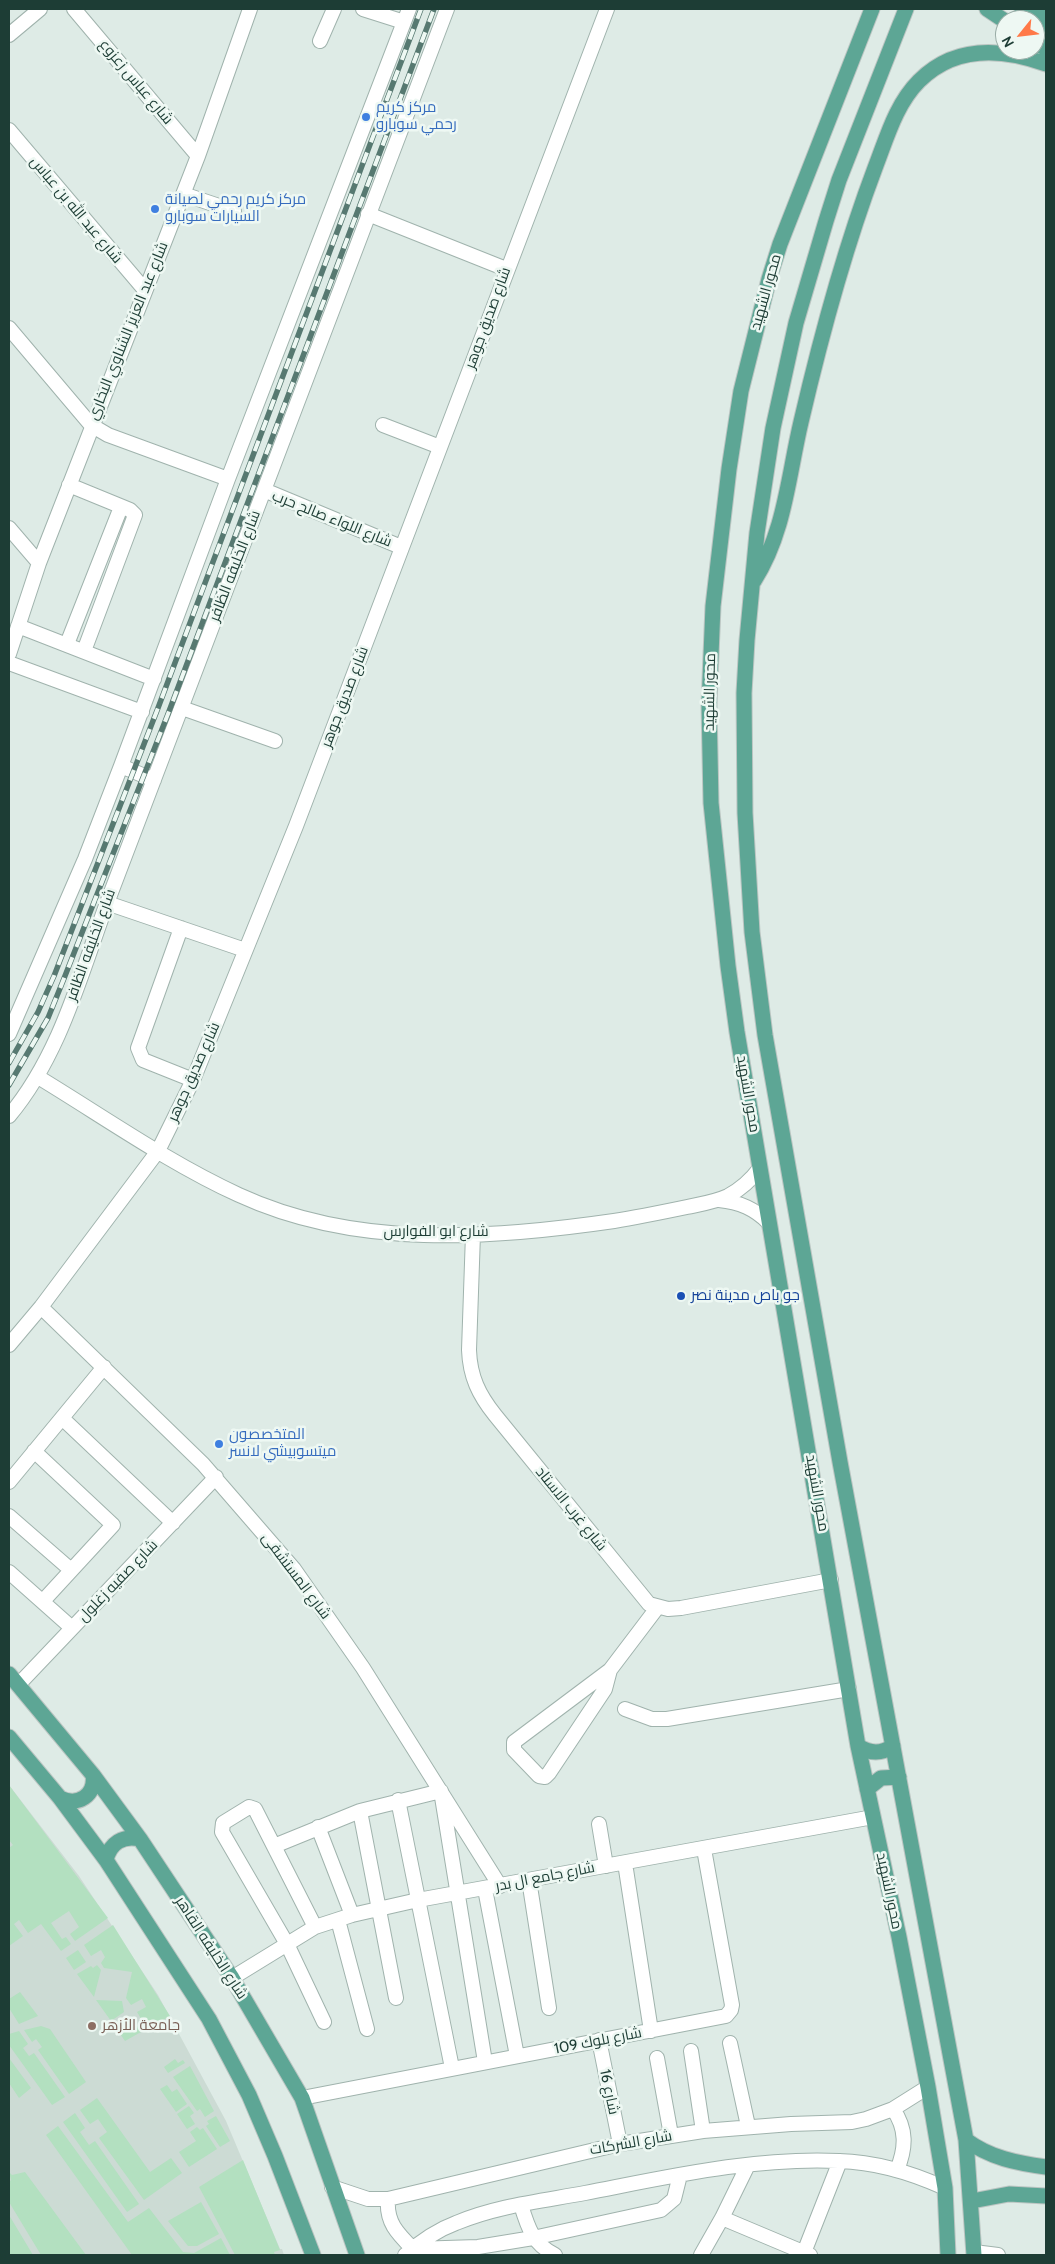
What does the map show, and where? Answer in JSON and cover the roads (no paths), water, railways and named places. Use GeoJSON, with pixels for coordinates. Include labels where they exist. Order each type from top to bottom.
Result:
{"type":"FeatureCollection","features":[{"type":"Feature","properties":{"kind":"main road","name":"محور الشهيد"},"geometry":{"type":"LineString","coordinates":[[906,9],[839,180],[798,315],[773,428],[764,480],[751,586],[744,693],[745,813],[752,922],[759,992],[840,1462],[966,2140],[972,2201],[974,2254]]}},
{"type":"Feature","properties":{"kind":"main road"},"geometry":{"type":"LineString","coordinates":[[1022,9],[1046,26]]}},
{"type":"Feature","properties":{"kind":"main road"},"geometry":{"type":"LineString","coordinates":[[1043,9],[1046,13]]}},
{"type":"Feature","properties":{"kind":"main road","name":"محور الشهيد"},"geometry":{"type":"LineString","coordinates":[[870,11],[780,244],[759,314],[735,430],[713,606],[709,704],[711,803],[729,976],[769,1224],[858,1746],[900,1937],[928,2087],[945,2188],[948,2255]]}},
{"type":"Feature","properties":{"kind":"main road"},"geometry":{"type":"LineString","coordinates":[[751,586],[768,557],[780,526],[817,355],[862,203],[897,111],[914,87],[935,68],[952,59],[973,52],[994,51],[1018,55],[1046,64]]}},
{"type":"Feature","properties":{"kind":"main road","name":"شارع الخليفه القاهر"},"geometry":{"type":"LineString","coordinates":[[14,1679],[94,1775],[140,1839],[232,1978],[302,2098],[357,2255]]}},
{"type":"Feature","properties":{"kind":"main road"},"geometry":{"type":"LineString","coordinates":[[9,1737],[60,1798],[106,1860],[220,2038],[275,2156],[313,2255]]}},
{"type":"Feature","properties":{"kind":"main road"},"geometry":{"type":"LineString","coordinates":[[858,1746],[865,1750],[880,1752],[893,1746]]}},
{"type":"Feature","properties":{"kind":"main road"},"geometry":{"type":"LineString","coordinates":[[60,1798],[71,1802],[87,1796],[93,1786],[94,1775]]}},
{"type":"Feature","properties":{"kind":"main road"},"geometry":{"type":"LineString","coordinates":[[867,1789],[881,1778],[899,1777]]}},
{"type":"Feature","properties":{"kind":"main road"},"geometry":{"type":"LineString","coordinates":[[106,1860],[110,1850],[118,1842],[129,1838],[140,1839]]}},
{"type":"Feature","properties":{"kind":"main road"},"geometry":{"type":"LineString","coordinates":[[966,2140],[982,2151],[1000,2159],[1046,2167]]}},
{"type":"Feature","properties":{"kind":"main road"},"geometry":{"type":"LineString","coordinates":[[972,2201],[1009,2194],[1046,2196]]}},
{"type":"Feature","properties":{"kind":"street"},"geometry":{"type":"LineString","coordinates":[[9,35],[40,9]]}},
{"type":"Feature","properties":{"kind":"street","name":"شارع عباس زعزوع"},"geometry":{"type":"LineString","coordinates":[[74,9],[198,156]]}},
{"type":"Feature","properties":{"kind":"street","name":"شارع عبد العزيز الشناوي البخاري"},"geometry":{"type":"LineString","coordinates":[[9,654],[39,562],[144,289],[198,156],[250,9]]}},
{"type":"Feature","properties":{"kind":"street"},"geometry":{"type":"LineString","coordinates":[[320,41],[334,9]]}},
{"type":"Feature","properties":{"kind":"street"},"geometry":{"type":"LineString","coordinates":[[9,1034],[84,859],[121,766],[228,479],[406,15],[363,9]]}},
{"type":"Feature","properties":{"kind":"street","name":"شارع الخليفه الظافر"},"geometry":{"type":"LineString","coordinates":[[9,1116],[38,1077],[57,1039],[107,902],[447,9]]}},
{"type":"Feature","properties":{"kind":"street","name":"شارع صديق جوهر"},"geometry":{"type":"LineString","coordinates":[[9,1345],[41,1307],[158,1150],[193,1080],[300,817],[506,269],[607,9]]}},
{"type":"Feature","properties":{"kind":"street","name":"شارع عبد الله بن عباس"},"geometry":{"type":"LineString","coordinates":[[9,130],[144,289]]}},
{"type":"Feature","properties":{"kind":"street"},"geometry":{"type":"LineString","coordinates":[[183,194],[234,211]]}},
{"type":"Feature","properties":{"kind":"street"},"geometry":{"type":"LineString","coordinates":[[368,214],[506,269]]}},
{"type":"Feature","properties":{"kind":"street"},"geometry":{"type":"LineString","coordinates":[[9,328],[91,425],[108,435],[228,479]]}},
{"type":"Feature","properties":{"kind":"street"},"geometry":{"type":"LineString","coordinates":[[383,425],[440,448]]}},
{"type":"Feature","properties":{"kind":"street"},"geometry":{"type":"LineString","coordinates":[[68,485],[133,512],[135,519],[84,651]]}},
{"type":"Feature","properties":{"kind":"street","name":"شارع اللواء صالح حرب"},"geometry":{"type":"LineString","coordinates":[[264,490],[401,546]]}},
{"type":"Feature","properties":{"kind":"street"},"geometry":{"type":"LineString","coordinates":[[66,644],[121,507]]}},
{"type":"Feature","properties":{"kind":"street"},"geometry":{"type":"LineString","coordinates":[[9,528],[39,562]]}},
{"type":"Feature","properties":{"kind":"street"},"geometry":{"type":"LineString","coordinates":[[18,626],[154,679]]}},
{"type":"Feature","properties":{"kind":"street"},"geometry":{"type":"LineString","coordinates":[[9,664],[142,712]]}},
{"type":"Feature","properties":{"kind":"street"},"geometry":{"type":"LineString","coordinates":[[182,708],[275,740]]}},
{"type":"Feature","properties":{"kind":"street"},"geometry":{"type":"LineString","coordinates":[[121,766],[154,780]]}},
{"type":"Feature","properties":{"kind":"street"},"geometry":{"type":"LineString","coordinates":[[107,902],[246,950]]}},
{"type":"Feature","properties":{"kind":"street"},"geometry":{"type":"LineString","coordinates":[[181,928],[138,1048],[144,1060],[193,1080]]}},
{"type":"Feature","properties":{"kind":"street","name":"شارع ابو الفوارس"},"geometry":{"type":"LineString","coordinates":[[38,1077],[207,1180],[241,1196],[287,1213],[331,1225],[378,1232],[425,1236],[473,1234],[582,1225],[636,1217],[718,1200],[746,1184],[760,1168]]}},
{"type":"Feature","properties":{"kind":"street","name":"شارع ابو الفوارس"},"geometry":{"type":"LineString","coordinates":[[718,1200],[741,1204],[761,1215],[769,1224]]}},
{"type":"Feature","properties":{"kind":"street","name":"شارع غرب الاستاد"},"geometry":{"type":"LineString","coordinates":[[473,1234],[469,1350],[470,1368],[475,1386],[495,1416],[642,1596],[657,1608]]}},
{"type":"Feature","properties":{"kind":"street","name":"شارع المستشفى"},"geometry":{"type":"LineString","coordinates":[[41,1307],[216,1477],[294,1569],[363,1668],[500,1886]]}},
{"type":"Feature","properties":{"kind":"street"},"geometry":{"type":"LineString","coordinates":[[9,1482],[104,1367]]}},
{"type":"Feature","properties":{"kind":"street"},"geometry":{"type":"LineString","coordinates":[[62,1418],[173,1522]]}},
{"type":"Feature","properties":{"kind":"street"},"geometry":{"type":"LineString","coordinates":[[34,1451],[113,1525],[43,1601]]}},
{"type":"Feature","properties":{"kind":"street","name":"شارع صفيه زغلول"},"geometry":{"type":"LineString","coordinates":[[14,1679],[72,1628],[216,1477]]}},
{"type":"Feature","properties":{"kind":"street"},"geometry":{"type":"LineString","coordinates":[[9,1516],[71,1570]]}},
{"type":"Feature","properties":{"kind":"street"},"geometry":{"type":"LineString","coordinates":[[9,1572],[72,1628]]}},
{"type":"Feature","properties":{"kind":"street"},"geometry":{"type":"LineString","coordinates":[[610,1670],[604,1689],[550,1774],[545,1777],[539,1776],[514,1750],[514,1742],[610,1670],[657,1608],[681,1608],[831,1580]]}},
{"type":"Feature","properties":{"kind":"street"},"geometry":{"type":"LineString","coordinates":[[625,1709],[652,1719],[667,1719],[849,1689]]}},
{"type":"Feature","properties":{"kind":"street"},"geometry":{"type":"LineString","coordinates":[[274,1846],[360,1811],[398,1800],[441,1791],[456,1893],[485,2062]]}},
{"type":"Feature","properties":{"kind":"street"},"geometry":{"type":"LineString","coordinates":[[398,1800],[452,2068]]}},
{"type":"Feature","properties":{"kind":"street"},"geometry":{"type":"LineString","coordinates":[[315,1928],[253,1807],[249,1807],[227,1820],[222,1827],[222,1832],[286,1944],[324,2022]]}},
{"type":"Feature","properties":{"kind":"street"},"geometry":{"type":"LineString","coordinates":[[360,1811],[396,1998]]}},
{"type":"Feature","properties":{"kind":"street","name":"شارع جامع ال بدر"},"geometry":{"type":"LineString","coordinates":[[232,1978],[315,1928],[352,1915],[418,1900],[873,1817]]}},
{"type":"Feature","properties":{"kind":"street"},"geometry":{"type":"LineString","coordinates":[[599,1824],[606,1866]]}},
{"type":"Feature","properties":{"kind":"street"},"geometry":{"type":"LineString","coordinates":[[318,1828],[352,1915]]}},
{"type":"Feature","properties":{"kind":"street","name":"شارع بلوك 109"},"geometry":{"type":"LineString","coordinates":[[302,2098],[726,2016],[732,2010],[704,1849]]}},
{"type":"Feature","properties":{"kind":"street"},"geometry":{"type":"LineString","coordinates":[[625,1863],[651,2030]]}},
{"type":"Feature","properties":{"kind":"street"},"geometry":{"type":"LineString","coordinates":[[529,1880],[549,2008]]}},
{"type":"Feature","properties":{"kind":"street"},"geometry":{"type":"LineString","coordinates":[[485,1888],[517,2056]]}},
{"type":"Feature","properties":{"kind":"street"},"geometry":{"type":"LineString","coordinates":[[338,1920],[367,2028]]}},
{"type":"Feature","properties":{"kind":"street","name":"شارع 16"},"geometry":{"type":"LineString","coordinates":[[599,2040],[620,2144]]}},
{"type":"Feature","properties":{"kind":"street"},"geometry":{"type":"LineString","coordinates":[[730,2042],[748,2126]]}},
{"type":"Feature","properties":{"kind":"street"},"geometry":{"type":"LineString","coordinates":[[690,2051],[703,2131]]}},
{"type":"Feature","properties":{"kind":"street"},"geometry":{"type":"LineString","coordinates":[[657,2058],[671,2135]]}},
{"type":"Feature","properties":{"kind":"street","name":"شارع الشركات"},"geometry":{"type":"LineString","coordinates":[[332,2187],[368,2199],[388,2199],[620,2144],[671,2135],[748,2126],[852,2122],[892,2109],[928,2087]]}},
{"type":"Feature","properties":{"kind":"street"},"geometry":{"type":"LineString","coordinates":[[892,2109],[901,2124],[904,2141],[897,2170]]}},
{"type":"Feature","properties":{"kind":"street"},"geometry":{"type":"LineString","coordinates":[[409,2252],[454,2223],[521,2206],[680,2175],[748,2165],[840,2161],[897,2170],[945,2188]]}},
{"type":"Feature","properties":{"kind":"street"},"geometry":{"type":"LineString","coordinates":[[722,2218],[805,2254],[840,2161]]}},
{"type":"Feature","properties":{"kind":"street"},"geometry":{"type":"LineString","coordinates":[[701,2255],[748,2165]]}},
{"type":"Feature","properties":{"kind":"street"},"geometry":{"type":"LineString","coordinates":[[409,2252],[464,2249],[533,2238],[660,2210],[674,2199],[680,2175]]}},
{"type":"Feature","properties":{"kind":"street"},"geometry":{"type":"LineString","coordinates":[[388,2199],[387,2208],[392,2226],[409,2252]]}},
{"type":"Feature","properties":{"kind":"street"},"geometry":{"type":"LineString","coordinates":[[521,2206],[533,2238],[539,2245],[555,2255]]}},
{"type":"Feature","properties":{"kind":"street"},"geometry":{"type":"LineString","coordinates":[[974,2254],[998,2255]]}},
{"type":"Feature","properties":{"kind":"railway"},"geometry":{"type":"LineString","coordinates":[[9,1063],[38,1012],[54,976],[158,708],[421,9]]}},
{"type":"Feature","properties":{"kind":"railway"},"geometry":{"type":"LineString","coordinates":[[9,1085],[48,1018],[63,981],[168,714],[434,9]]}},
{"type":"Feature","properties":{"kind":"place","name":"مركز كريم رحمي سوبارو"},"geometry":{"type":"Point","coordinates":[366,117]}},
{"type":"Feature","properties":{"kind":"place","name":"مركز كريم رحمي لصيانة السيارات سوبارو"},"geometry":{"type":"Point","coordinates":[155,209]}},
{"type":"Feature","properties":{"kind":"place","name":"جو باص مدينة نصر"},"geometry":{"type":"Point","coordinates":[681,1296]}},
{"type":"Feature","properties":{"kind":"place","name":"المتخصصون ميتسوبيشي لانسر"},"geometry":{"type":"Point","coordinates":[219,1444]}},
{"type":"Feature","properties":{"kind":"place","name":"جامعة الأزهر"},"geometry":{"type":"Point","coordinates":[92,2026]}}]}
